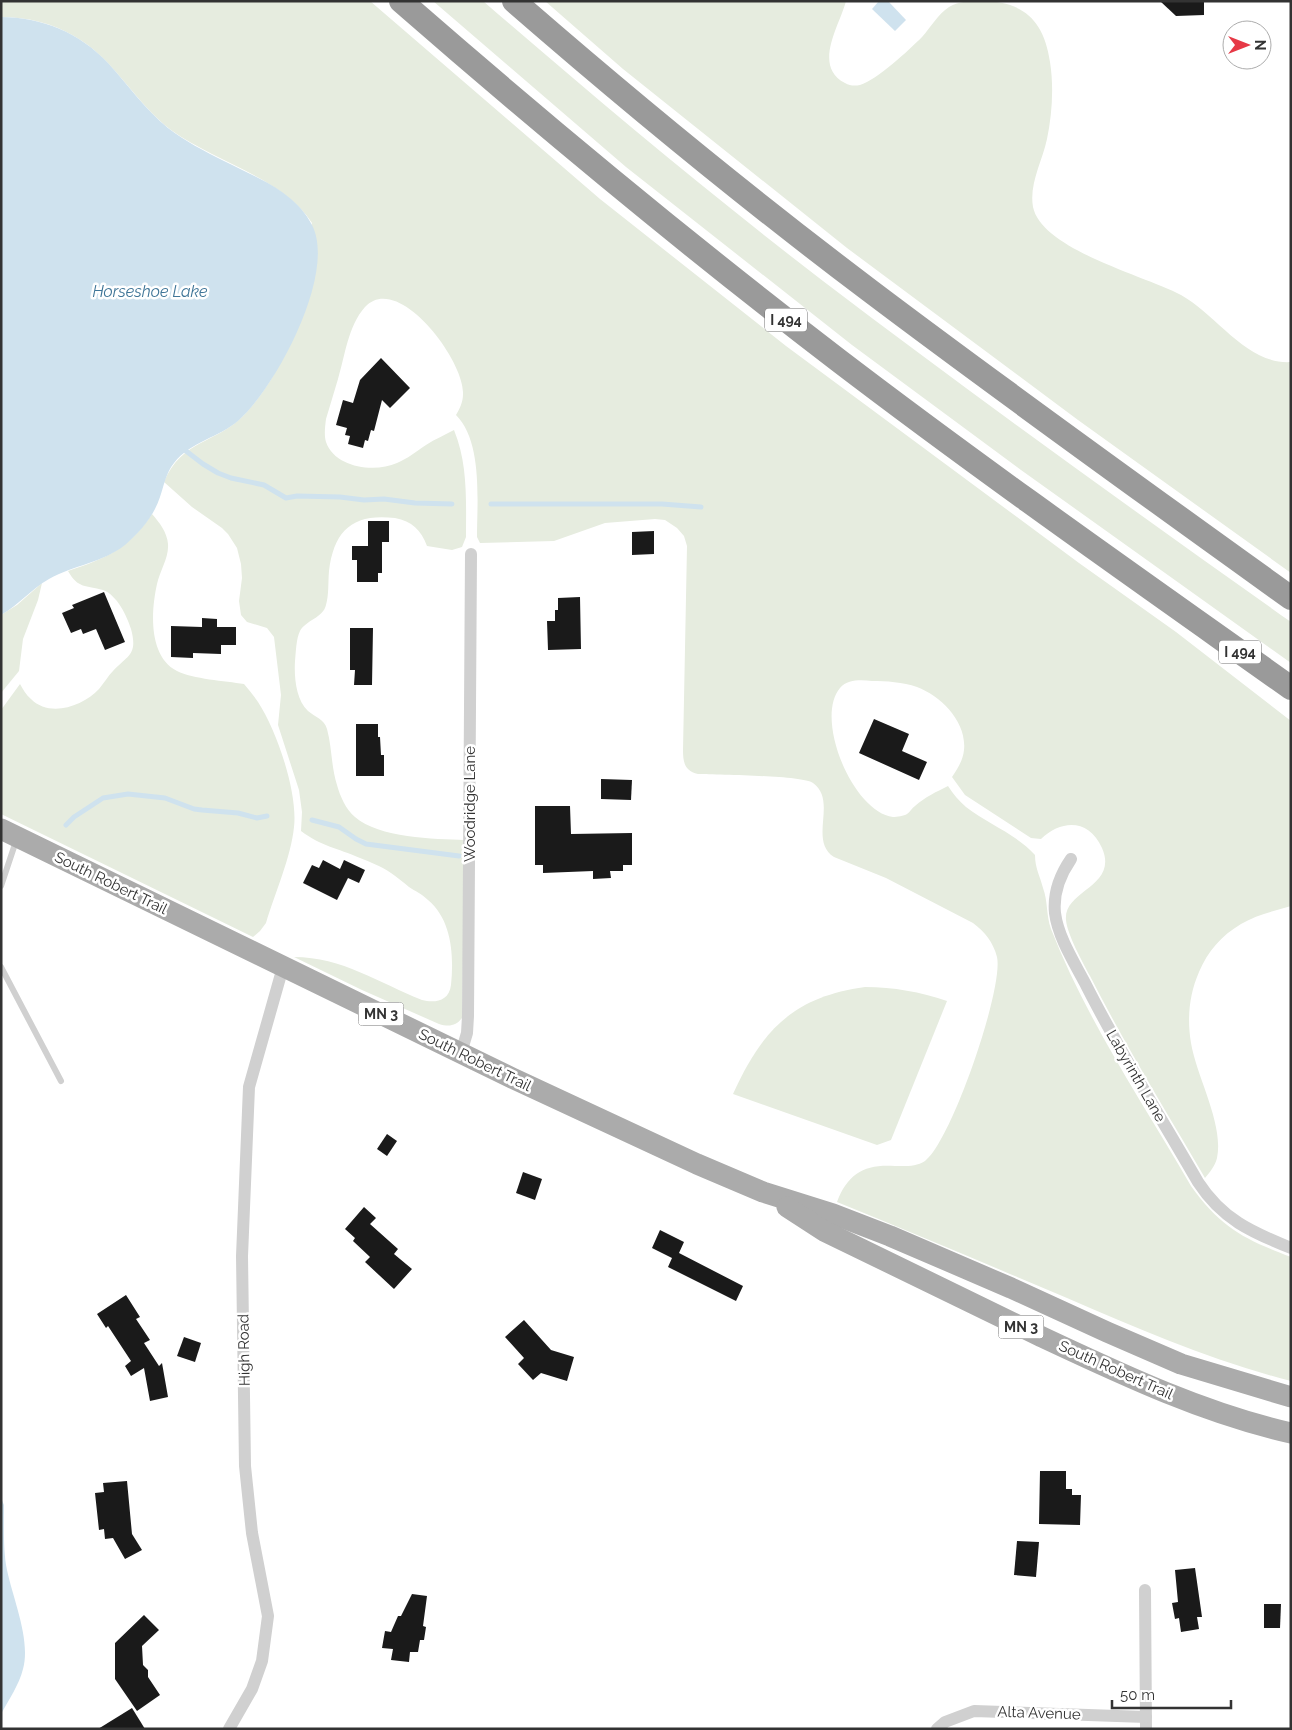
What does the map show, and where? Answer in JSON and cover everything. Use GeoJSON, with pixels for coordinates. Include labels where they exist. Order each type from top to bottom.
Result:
{"type":"FeatureCollection","features":[{"type":"Feature","properties":{"kind":"highway","name":"I 494"},"geometry":{"type":"LineString","coordinates":[[401,1],[613,182],[752,294],[928,427],[1291,688]]}},
{"type":"Feature","properties":{"kind":"highway"},"geometry":{"type":"LineString","coordinates":[[514,1],[650,117],[862,285],[1066,436],[1291,598]]}},
{"type":"Feature","properties":{"kind":"highway"},"geometry":{"type":"LineString","coordinates":[[1188,615],[1291,704]]}},
{"type":"Feature","properties":{"kind":"main road","name":"South Robert Trail"},"geometry":{"type":"LineString","coordinates":[[9,833],[608,1124],[763,1192],[833,1214],[890,1236],[1181,1364],[1291,1397]]}},
{"type":"Feature","properties":{"kind":"main road","name":"South Robert Trail"},"geometry":{"type":"LineString","coordinates":[[763,1192],[824,1231],[1084,1357],[1183,1399],[1250,1422],[1291,1433]]}},
{"type":"Feature","properties":{"kind":"street","name":"Woodridge Lane"},"geometry":{"type":"LineString","coordinates":[[461,1053],[467,1033],[468,1016],[471,554]]}},
{"type":"Feature","properties":{"kind":"street","name":"Labyrinth Lane"},"geometry":{"type":"LineString","coordinates":[[1071,859],[1063,872],[1056,892],[1056,919],[1075,963],[1106,1024],[1208,1196],[1221,1211],[1238,1225],[1291,1248]]}},
{"type":"Feature","properties":{"kind":"street","name":"High Road"},"geometry":{"type":"LineString","coordinates":[[229,1729],[252,1689],[262,1660],[268,1616],[252,1533],[245,1466],[242,1256],[249,1087],[283,967]]}},
{"type":"Feature","properties":{"kind":"street"},"geometry":{"type":"LineString","coordinates":[[1145,1590],[1146,1723]]}},
{"type":"Feature","properties":{"kind":"street","name":"Alta Avenue"},"geometry":{"type":"LineString","coordinates":[[937,1729],[945,1722],[974,1711],[1146,1723]]}},
{"type":"Feature","properties":{"kind":"lane"},"geometry":{"type":"LineString","coordinates":[[1,886],[9,833]]}},
{"type":"Feature","properties":{"kind":"lane"},"geometry":{"type":"LineString","coordinates":[[1,967],[61,1081]]}},
{"type":"Feature","properties":{"kind":"shaded area"},"geometry":{"type":"Polygon","coordinates":[[[1,1],[370,1],[600,199],[786,346],[1079,563],[1176,632],[1291,721],[1291,906],[1247,921],[1221,939],[1203,964],[1191,998],[1189,1025],[1191,1043],[1217,1131],[1217,1158],[1205,1178],[1117,1027],[1069,933],[1066,920],[1067,910],[1097,880],[1103,871],[1105,861],[1097,838],[1083,827],[1066,825],[1049,832],[1041,839],[1031,838],[965,795],[952,777],[960,764],[964,750],[964,740],[957,720],[951,711],[935,697],[917,687],[883,681],[859,680],[847,683],[840,688],[833,702],[832,721],[835,741],[842,762],[852,782],[864,799],[878,811],[893,817],[904,815],[923,800],[948,786],[966,807],[1011,835],[1035,855],[1045,893],[1049,924],[1065,962],[1116,1060],[1191,1186],[1223,1222],[1247,1238],[1291,1257],[1291,1381],[1233,1364],[1122,1322],[837,1202],[846,1184],[859,1172],[875,1167],[918,1164],[925,1161],[936,1148],[961,1096],[984,1030],[997,974],[997,957],[991,942],[973,923],[886,878],[834,857],[827,850],[823,841],[823,800],[820,791],[813,783],[793,778],[698,774],[688,769],[684,763],[683,750],[687,546],[684,536],[677,528],[665,520],[655,519],[605,523],[554,541],[480,543],[477,537],[477,473],[475,456],[465,427],[456,415],[463,397],[461,379],[442,342],[411,310],[395,301],[379,299],[365,307],[355,323],[326,419],[326,442],[338,458],[347,463],[367,468],[378,468],[401,461],[454,430],[459,443],[464,469],[466,537],[462,547],[452,550],[427,546],[422,535],[415,527],[406,521],[395,518],[368,518],[348,527],[341,535],[332,557],[326,605],[322,613],[306,624],[300,631],[296,646],[295,674],[298,695],[301,701],[308,711],[322,720],[326,726],[337,785],[349,811],[355,817],[365,824],[392,833],[423,838],[465,840],[462,1018],[452,1025],[439,1024],[294,957],[312,958],[344,966],[422,1000],[440,1000],[450,991],[452,962],[450,939],[447,928],[436,908],[423,896],[383,868],[322,843],[301,831],[302,812],[299,790],[278,725],[281,695],[274,637],[267,628],[247,622],[241,615],[239,601],[242,578],[241,564],[237,548],[228,534],[192,507],[164,482],[171,468],[180,457],[200,443],[222,432],[244,415],[271,380],[281,358],[312,223],[299,207],[266,182],[208,152],[171,130],[146,107],[113,68],[88,45],[66,31],[48,24],[20,18],[1,17],[1,1]]]}},
{"type":"Feature","properties":{"kind":"shaded area"},"geometry":{"type":"Polygon","coordinates":[[[433,1],[483,1],[651,144],[823,281],[1056,454],[1291,622],[1291,663],[1021,470],[852,345],[626,167],[433,1]]]}},
{"type":"Feature","properties":{"kind":"shaded area"},"geometry":{"type":"Polygon","coordinates":[[[545,1],[846,1],[834,33],[829,56],[830,66],[835,76],[854,86],[867,82],[893,64],[922,37],[941,13],[953,5],[961,2],[981,1],[996,2],[1020,9],[1037,24],[1043,35],[1050,62],[1052,81],[1049,130],[1032,198],[1033,207],[1041,222],[1055,236],[1075,249],[1181,295],[1260,356],[1275,361],[1291,362],[1291,573],[1078,420],[847,248],[623,69],[545,1]]]}},
{"type":"Feature","properties":{"kind":"shaded area"},"geometry":{"type":"Polygon","coordinates":[[[152,514],[164,531],[168,544],[167,554],[157,584],[153,619],[156,644],[161,655],[168,664],[184,674],[244,684],[265,714],[285,763],[293,797],[294,813],[294,827],[290,850],[266,923],[253,937],[1,814],[1,710],[20,684],[28,696],[39,705],[57,709],[75,705],[99,689],[111,673],[127,658],[132,649],[133,638],[131,629],[124,612],[113,596],[103,590],[79,584],[68,571],[94,562],[116,551],[134,536],[152,514]]]}},
{"type":"Feature","properties":{"kind":"shaded area"},"geometry":{"type":"Polygon","coordinates":[[[42,583],[38,600],[23,639],[19,671],[1,693],[1,615],[17,605],[42,583]]]}},
{"type":"Feature","properties":{"kind":"shaded area"},"geometry":{"type":"Polygon","coordinates":[[[865,987],[907,991],[947,1001],[891,1140],[877,1145],[733,1094],[756,1052],[783,1020],[799,1008],[818,999],[865,987]]]}},
{"type":"Feature","properties":{"kind":"water"},"geometry":{"type":"Polygon","coordinates":[[[879,1],[888,1],[906,20],[895,31],[872,9],[879,1]]]}},
{"type":"Feature","properties":{"kind":"water","name":"Horseshoe Lake"},"geometry":{"type":"Polygon","coordinates":[[[1,17],[31,20],[45,24],[73,35],[85,43],[108,63],[144,105],[168,128],[202,150],[261,179],[285,194],[305,213],[312,225],[318,246],[316,271],[310,299],[299,328],[270,382],[254,404],[231,426],[197,444],[174,463],[167,475],[154,511],[141,529],[125,545],[107,556],[49,579],[1,615],[1,17]]]}},
{"type":"Feature","properties":{"kind":"water"},"geometry":{"type":"Polygon","coordinates":[[[1,1498],[4,1505],[6,1563],[23,1633],[25,1658],[19,1681],[1,1714],[1,1498]]]}},
{"type":"Feature","properties":{"kind":"building"},"geometry":{"type":"Polygon","coordinates":[[[1160,1],[1204,1],[1204,15],[1176,16],[1160,1]]]}},
{"type":"Feature","properties":{"kind":"building"},"geometry":{"type":"Polygon","coordinates":[[[381,358],[410,388],[390,408],[382,400],[374,431],[371,430],[368,441],[365,440],[363,448],[348,444],[350,436],[345,435],[347,428],[336,425],[343,400],[353,403],[360,380],[381,358]]]}},
{"type":"Feature","properties":{"kind":"building"},"geometry":{"type":"Polygon","coordinates":[[[368,521],[389,521],[389,542],[382,542],[382,573],[378,573],[378,582],[357,582],[357,560],[352,560],[352,546],[368,546],[368,521]]]}},
{"type":"Feature","properties":{"kind":"building"},"geometry":{"type":"Polygon","coordinates":[[[654,531],[654,554],[632,555],[632,532],[654,531]]]}},
{"type":"Feature","properties":{"kind":"building"},"geometry":{"type":"Polygon","coordinates":[[[104,592],[125,642],[105,650],[96,629],[83,634],[81,629],[71,633],[62,613],[74,608],[72,605],[104,592]]]}},
{"type":"Feature","properties":{"kind":"building"},"geometry":{"type":"Polygon","coordinates":[[[580,597],[581,649],[548,650],[547,621],[555,621],[555,610],[558,610],[558,598],[580,597]]]}},
{"type":"Feature","properties":{"kind":"building"},"geometry":{"type":"Polygon","coordinates":[[[202,618],[217,619],[217,627],[236,627],[236,645],[221,645],[221,654],[193,653],[193,658],[171,657],[171,626],[202,627],[202,618]]]}},
{"type":"Feature","properties":{"kind":"building"},"geometry":{"type":"Polygon","coordinates":[[[350,628],[373,628],[372,685],[354,685],[355,670],[350,670],[350,628]]]}},
{"type":"Feature","properties":{"kind":"building"},"geometry":{"type":"Polygon","coordinates":[[[874,719],[909,734],[902,751],[927,762],[919,780],[859,753],[874,719]]]}},
{"type":"Feature","properties":{"kind":"building"},"geometry":{"type":"Polygon","coordinates":[[[356,724],[378,724],[381,755],[384,755],[384,776],[356,776],[356,724]]]}},
{"type":"Feature","properties":{"kind":"building"},"geometry":{"type":"Polygon","coordinates":[[[601,779],[632,780],[631,800],[601,799],[601,779]]]}},
{"type":"Feature","properties":{"kind":"building"},"geometry":{"type":"Polygon","coordinates":[[[535,806],[570,806],[571,834],[632,833],[632,865],[623,865],[623,871],[610,871],[611,878],[593,879],[593,871],[543,873],[543,865],[535,865],[535,806]]]}},
{"type":"Feature","properties":{"kind":"building"},"geometry":{"type":"Polygon","coordinates":[[[323,860],[340,869],[344,860],[365,870],[359,883],[348,878],[337,900],[303,883],[312,865],[319,868],[323,860]]]}},
{"type":"Feature","properties":{"kind":"building"},"geometry":{"type":"Polygon","coordinates":[[[387,1134],[397,1141],[387,1156],[377,1149],[387,1134]]]}},
{"type":"Feature","properties":{"kind":"building"},"geometry":{"type":"Polygon","coordinates":[[[523,1172],[542,1179],[535,1200],[516,1193],[523,1172]]]}},
{"type":"Feature","properties":{"kind":"building"},"geometry":{"type":"Polygon","coordinates":[[[364,1207],[376,1218],[370,1224],[398,1249],[394,1254],[412,1269],[394,1289],[365,1262],[370,1257],[353,1241],[355,1238],[345,1229],[364,1207]]]}},
{"type":"Feature","properties":{"kind":"building"},"geometry":{"type":"Polygon","coordinates":[[[660,1230],[684,1242],[679,1253],[743,1286],[736,1301],[668,1267],[672,1258],[652,1248],[660,1230]]]}},
{"type":"Feature","properties":{"kind":"building"},"geometry":{"type":"Polygon","coordinates":[[[126,1295],[140,1317],[136,1319],[150,1340],[144,1343],[159,1366],[162,1363],[168,1397],[150,1401],[144,1368],[131,1376],[125,1366],[131,1361],[108,1326],[106,1328],[97,1314],[126,1295]]]}},
{"type":"Feature","properties":{"kind":"building"},"geometry":{"type":"Polygon","coordinates":[[[524,1320],[551,1350],[574,1357],[567,1381],[541,1373],[533,1380],[518,1364],[524,1358],[505,1337],[524,1320]]]}},
{"type":"Feature","properties":{"kind":"building"},"geometry":{"type":"Polygon","coordinates":[[[184,1337],[201,1343],[195,1362],[177,1356],[184,1337]]]}},
{"type":"Feature","properties":{"kind":"building"},"geometry":{"type":"Polygon","coordinates":[[[1040,1471],[1066,1471],[1066,1489],[1072,1489],[1072,1495],[1081,1495],[1080,1525],[1039,1524],[1040,1471]]]}},
{"type":"Feature","properties":{"kind":"building"},"geometry":{"type":"Polygon","coordinates":[[[127,1481],[132,1534],[142,1550],[125,1559],[113,1538],[105,1539],[104,1529],[99,1530],[95,1493],[104,1492],[103,1483],[127,1481]]]}},
{"type":"Feature","properties":{"kind":"building"},"geometry":{"type":"Polygon","coordinates":[[[1017,1541],[1039,1542],[1036,1577],[1014,1575],[1017,1541]]]}},
{"type":"Feature","properties":{"kind":"building"},"geometry":{"type":"Polygon","coordinates":[[[1195,1568],[1202,1617],[1197,1617],[1199,1629],[1181,1632],[1179,1618],[1175,1619],[1172,1603],[1178,1602],[1175,1570],[1195,1568]]]}},
{"type":"Feature","properties":{"kind":"building"},"geometry":{"type":"Polygon","coordinates":[[[412,1594],[427,1596],[423,1626],[426,1627],[424,1640],[420,1640],[418,1652],[410,1652],[409,1662],[391,1660],[393,1649],[382,1648],[385,1631],[391,1632],[398,1616],[401,1616],[412,1594]]]}},
{"type":"Feature","properties":{"kind":"building"},"geometry":{"type":"Polygon","coordinates":[[[1264,1604],[1281,1604],[1280,1628],[1264,1628],[1264,1604]]]}},
{"type":"Feature","properties":{"kind":"building"},"geometry":{"type":"Polygon","coordinates":[[[144,1615],[159,1630],[142,1646],[143,1665],[148,1670],[148,1677],[160,1695],[137,1711],[115,1679],[115,1643],[144,1615]]]}},
{"type":"Feature","properties":{"kind":"building"},"geometry":{"type":"Polygon","coordinates":[[[132,1708],[145,1729],[98,1729],[132,1708]]]}},
{"type":"Feature","properties":{"kind":"waterway"},"geometry":{"type":"LineString","coordinates":[[186,451],[218,473],[231,478],[264,485],[286,498],[297,496],[340,497],[452,504]]}},
{"type":"Feature","properties":{"kind":"waterway"},"geometry":{"type":"LineString","coordinates":[[491,504],[662,504],[701,507]]}},
{"type":"Feature","properties":{"kind":"waterway"},"geometry":{"type":"LineString","coordinates":[[66,825],[74,817],[103,798],[128,794],[165,798],[194,809],[238,813],[257,818],[267,816]]}},
{"type":"Feature","properties":{"kind":"waterway"},"geometry":{"type":"LineString","coordinates":[[312,820],[339,827],[366,844],[459,856]]}}]}
